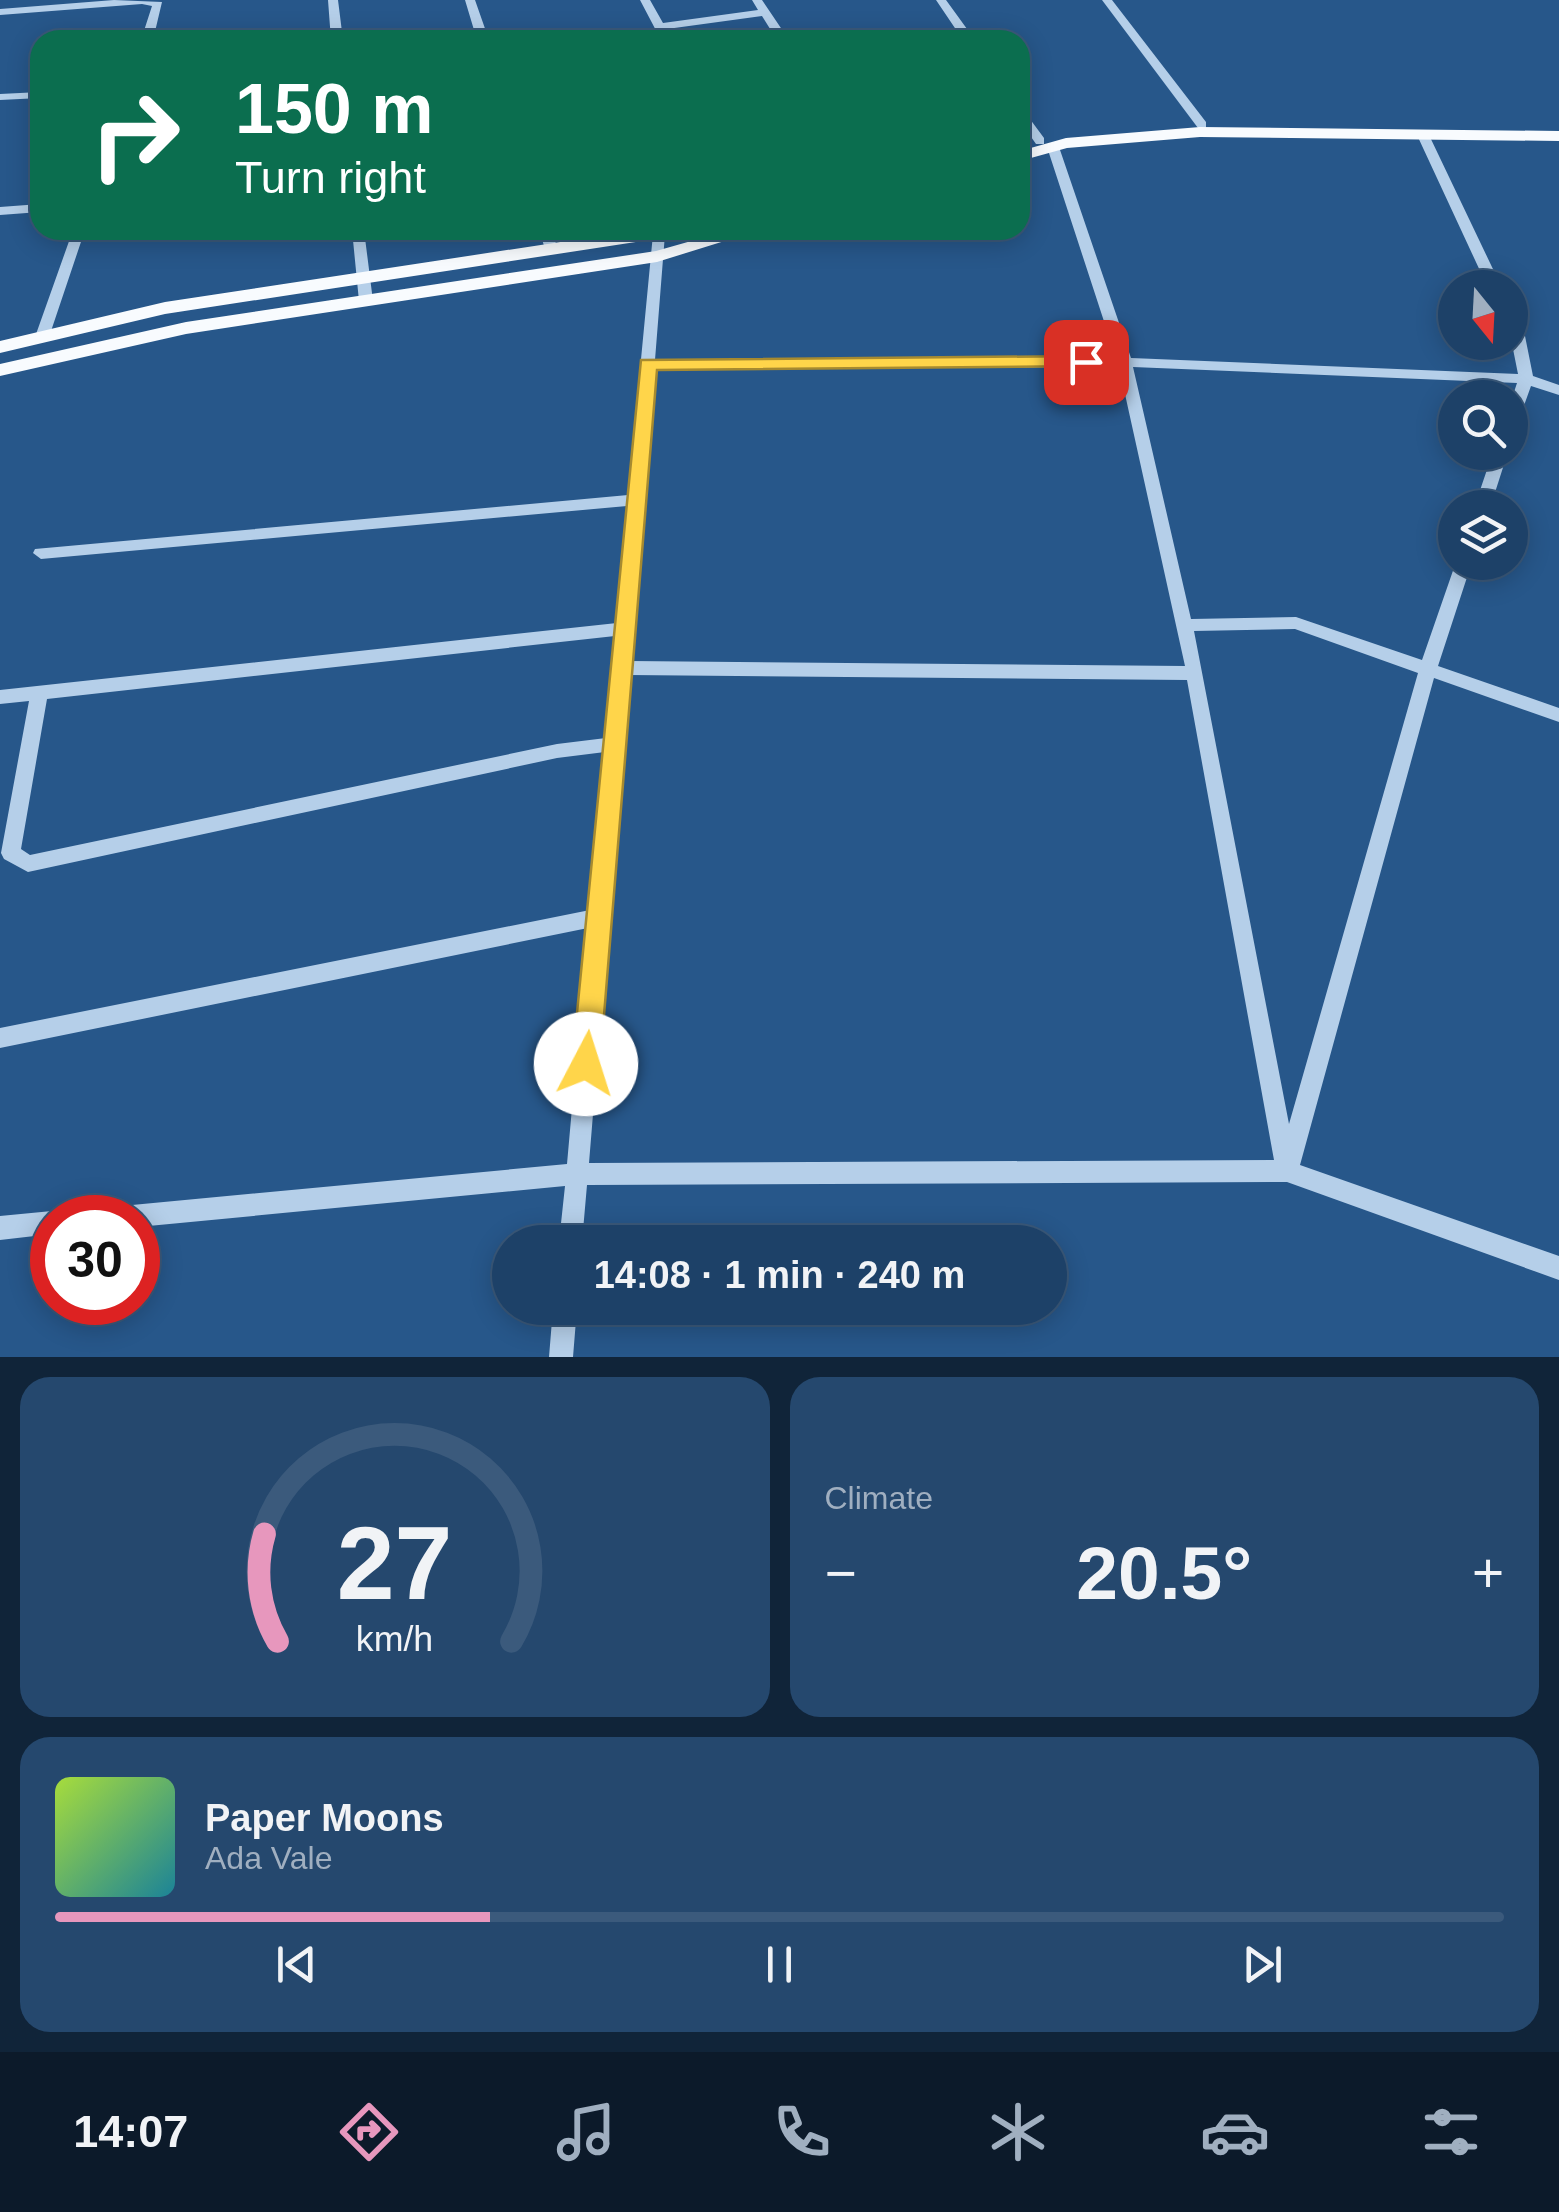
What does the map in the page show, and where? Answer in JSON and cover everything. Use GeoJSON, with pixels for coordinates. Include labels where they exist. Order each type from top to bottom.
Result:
{"type":"FeatureCollection","features":[{"type":"Feature","properties":{"kind":"main road"},"geometry":{"type":"LineString","coordinates":[[1030,151],[1046,144],[1202,125],[1559,129]]}},
{"type":"Feature","properties":{"kind":"main road"},"geometry":{"type":"LineString","coordinates":[[1030,145],[1200,132],[1559,136]]}},
{"type":"Feature","properties":{"kind":"main road"},"geometry":{"type":"LineString","coordinates":[[0,347],[165,308],[363,276],[548,240]]}},
{"type":"Feature","properties":{"kind":"main road"},"geometry":{"type":"LineString","coordinates":[[0,370],[186,328],[657,256],[715,240]]}},
{"type":"Feature","properties":{"kind":"street"},"geometry":{"type":"LineString","coordinates":[[334,0],[337,30]]}},
{"type":"Feature","properties":{"kind":"street"},"geometry":{"type":"LineString","coordinates":[[470,0],[480,30]]}},
{"type":"Feature","properties":{"kind":"street"},"geometry":{"type":"LineString","coordinates":[[645,0],[662,30]]}},
{"type":"Feature","properties":{"kind":"street"},"geometry":{"type":"LineString","coordinates":[[757,0],[776,30]]}},
{"type":"Feature","properties":{"kind":"street"},"geometry":{"type":"LineString","coordinates":[[941,0],[962,30]]}},
{"type":"Feature","properties":{"kind":"street"},"geometry":{"type":"LineString","coordinates":[[1107,0],[1202,125]]}},
{"type":"Feature","properties":{"kind":"street"},"geometry":{"type":"LineString","coordinates":[[0,12],[142,1],[158,4],[150,30]]}},
{"type":"Feature","properties":{"kind":"street"},"geometry":{"type":"LineString","coordinates":[[660,26],[764,12]]}},
{"type":"Feature","properties":{"kind":"street"},"geometry":{"type":"LineString","coordinates":[[0,97],[30,96]]}},
{"type":"Feature","properties":{"kind":"street"},"geometry":{"type":"LineString","coordinates":[[1030,125],[1046,144],[1124,362],[1195,672],[1288,1171]]}},
{"type":"Feature","properties":{"kind":"street"},"geometry":{"type":"LineString","coordinates":[[1423,135],[1487,270]]}},
{"type":"Feature","properties":{"kind":"street"},"geometry":{"type":"LineString","coordinates":[[0,210],[30,208]]}},
{"type":"Feature","properties":{"kind":"street"},"geometry":{"type":"LineString","coordinates":[[42,337],[76,240]]}},
{"type":"Feature","properties":{"kind":"street"},"geometry":{"type":"LineString","coordinates":[[359,240],[366,301]]}},
{"type":"Feature","properties":{"kind":"street"},"geometry":{"type":"LineString","coordinates":[[572,1225],[657,256],[664,240]]}},
{"type":"Feature","properties":{"kind":"street"},"geometry":{"type":"LineString","coordinates":[[1522,360],[1526,379]]}},
{"type":"Feature","properties":{"kind":"street"},"geometry":{"type":"LineString","coordinates":[[648,364],[1124,362],[1526,379],[1559,390]]}},
{"type":"Feature","properties":{"kind":"street"},"geometry":{"type":"LineString","coordinates":[[42,553],[636,500]]}},
{"type":"Feature","properties":{"kind":"street"},"geometry":{"type":"LineString","coordinates":[[1288,1171],[1428,668],[1458,580]]}},
{"type":"Feature","properties":{"kind":"street"},"geometry":{"type":"LineString","coordinates":[[1184,625],[1296,624],[1559,715]]}},
{"type":"Feature","properties":{"kind":"street"},"geometry":{"type":"LineString","coordinates":[[0,697],[624,629]]}},
{"type":"Feature","properties":{"kind":"street"},"geometry":{"type":"LineString","coordinates":[[621,668],[1195,672]]}},
{"type":"Feature","properties":{"kind":"street"},"geometry":{"type":"LineString","coordinates":[[40,692],[12,853],[28,864],[557,751],[614,744]]}},
{"type":"Feature","properties":{"kind":"street"},"geometry":{"type":"LineString","coordinates":[[0,1038],[599,917]]}},
{"type":"Feature","properties":{"kind":"street"},"geometry":{"type":"LineString","coordinates":[[160,1213],[577,1174],[1288,1171],[1559,1268]]}},
{"type":"Feature","properties":{"kind":"street"},"geometry":{"type":"LineString","coordinates":[[0,1228],[30,1225]]}},
{"type":"Feature","properties":{"kind":"street"},"geometry":{"type":"LineString","coordinates":[[561,1357],[564,1325]]}},
{"type":"Feature","properties":{"kind":"route"},"geometry":{"type":"LineString","coordinates":[[586,1064],[648,364],[1086,362]]}}]}
